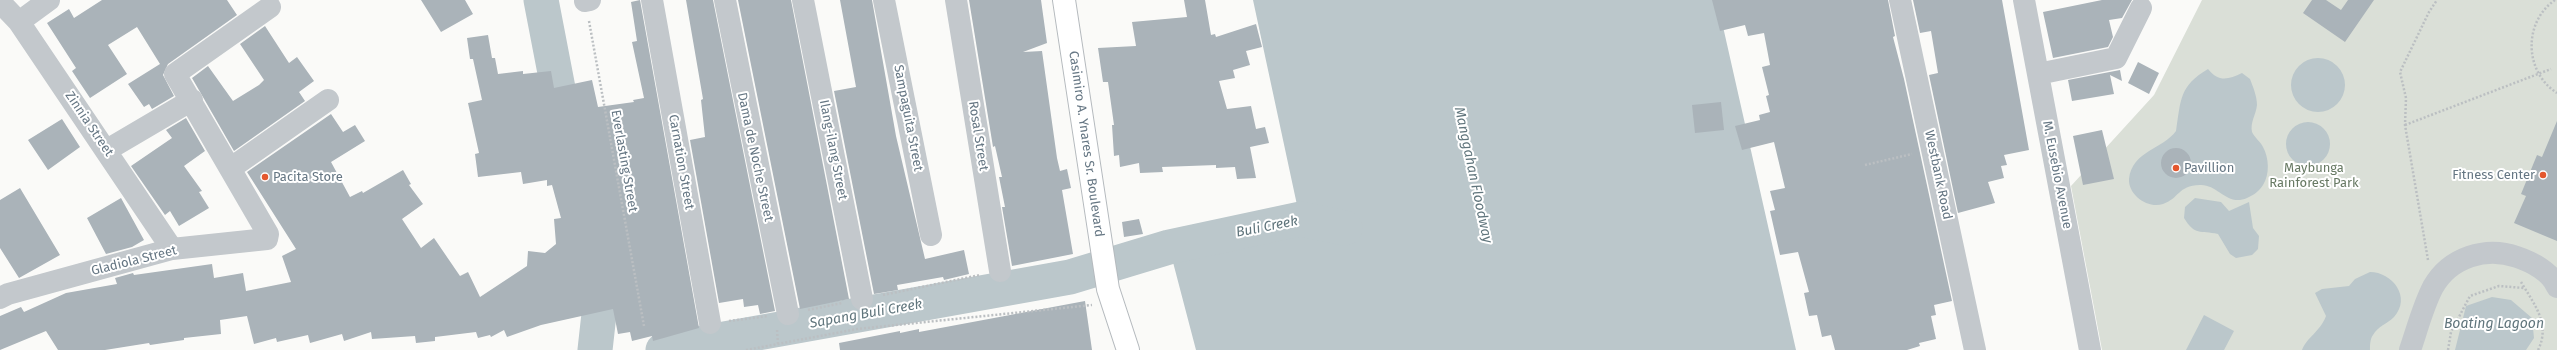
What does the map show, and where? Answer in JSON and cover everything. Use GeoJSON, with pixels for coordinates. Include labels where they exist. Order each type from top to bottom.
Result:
{"type":"FeatureCollection","features":[{"type":"Feature","properties":{"kind":"main road","name":"Casimiro A. Ynares Sr. Boulevard"},"geometry":{"type":"LineString","coordinates":[[1064,0],[1100,241],[1110,296],[1128,350]]}},
{"type":"Feature","properties":{"kind":"street"},"geometry":{"type":"LineString","coordinates":[[19,22],[49,0]]}},
{"type":"Feature","properties":{"kind":"street","name":"Carnation Street"},"geometry":{"type":"LineString","coordinates":[[652,0],[710,323]]}},
{"type":"Feature","properties":{"kind":"street","name":"Dama de Noche Street"},"geometry":{"type":"LineString","coordinates":[[725,0],[788,314]]}},
{"type":"Feature","properties":{"kind":"street","name":"Ilang-ilang Street"},"geometry":{"type":"LineString","coordinates":[[803,0],[862,299]]}},
{"type":"Feature","properties":{"kind":"street","name":"Sampaguita Street"},"geometry":{"type":"LineString","coordinates":[[884,0],[931,235]]}},
{"type":"Feature","properties":{"kind":"street","name":"Rosal Street"},"geometry":{"type":"LineString","coordinates":[[956,0],[1000,271]]}},
{"type":"Feature","properties":{"kind":"street","name":"Westbank Road"},"geometry":{"type":"LineString","coordinates":[[1900,0],[1975,350]]}},
{"type":"Feature","properties":{"kind":"street","name":"M. Eusebio Avenue"},"geometry":{"type":"LineString","coordinates":[[2024,0],[2090,350]]}},
{"type":"Feature","properties":{"kind":"street","name":"Zinnia Street"},"geometry":{"type":"LineString","coordinates":[[0,2],[19,22],[107,150],[172,249]]}},
{"type":"Feature","properties":{"kind":"street"},"geometry":{"type":"LineString","coordinates":[[270,7],[175,75],[192,100],[231,168],[328,100]]}},
{"type":"Feature","properties":{"kind":"street"},"geometry":{"type":"LineString","coordinates":[[2038,74],[2116,58],[2141,8]]}},
{"type":"Feature","properties":{"kind":"street"},"geometry":{"type":"LineString","coordinates":[[107,150],[192,100]]}},
{"type":"Feature","properties":{"kind":"street","name":"Gladiola Street"},"geometry":{"type":"LineString","coordinates":[[3,291],[172,249],[261,241],[267,239],[268,234],[231,168]]}},
{"type":"Feature","properties":{"kind":"street"},"geometry":{"type":"LineString","coordinates":[[2410,350],[2434,287],[2452,264],[2477,254],[2503,252],[2532,262],[2557,288]]}},
{"type":"Feature","properties":{"kind":"path","name":"Everlasting Street"},"geometry":{"type":"LineString","coordinates":[[587,0],[644,326]]}},
{"type":"Feature","properties":{"kind":"path"},"geometry":{"type":"LineString","coordinates":[[2434,287],[2405,125],[2406,98],[2400,72],[2429,12],[2438,0]]}},
{"type":"Feature","properties":{"kind":"path"},"geometry":{"type":"LineString","coordinates":[[2555,0],[2542,13],[2532,36],[2533,61],[2540,75],[2557,93]]}},
{"type":"Feature","properties":{"kind":"path"},"geometry":{"type":"LineString","coordinates":[[2405,125],[2540,75],[2551,69]]}},
{"type":"Feature","properties":{"kind":"path"},"geometry":{"type":"LineString","coordinates":[[1865,165],[1932,149]]}},
{"type":"Feature","properties":{"kind":"path"},"geometry":{"type":"LineString","coordinates":[[2448,350],[2451,332],[2470,296],[2499,286],[2524,288],[2543,321],[2543,341],[2538,350]]}},
{"type":"Feature","properties":{"kind":"path"},"geometry":{"type":"LineString","coordinates":[[746,350],[777,342],[857,329],[1110,296]]}},
{"type":"Feature","properties":{"kind":"green space","name":"Maybunga Rainforest Park"},"geometry":{"type":"Polygon","coordinates":[[[2202,0],[2557,0],[2557,350],[2102,350],[2071,186],[2154,95],[2202,0]]]}},
{"type":"Feature","properties":{"kind":"water"},"geometry":{"type":"Polygon","coordinates":[[[1253,0],[1717,0],[1796,350],[1196,350],[1169,247],[1300,219],[1253,0]]]}},
{"type":"Feature","properties":{"kind":"water"},"geometry":{"type":"Polygon","coordinates":[[[2318,58],[2328,60],[2337,66],[2343,75],[2345,85],[2343,95],[2337,104],[2328,110],[2318,112],[2308,110],[2299,104],[2293,95],[2291,85],[2293,75],[2299,66],[2308,60],[2318,58]]]}},
{"type":"Feature","properties":{"kind":"water"},"geometry":{"type":"Polygon","coordinates":[[[2208,69],[2219,78],[2228,78],[2242,73],[2250,79],[2256,95],[2257,105],[2252,125],[2252,132],[2262,145],[2267,156],[2268,171],[2265,181],[2256,193],[2240,200],[2228,198],[2212,188],[2200,185],[2183,190],[2169,202],[2163,204],[2157,205],[2145,203],[2135,195],[2132,190],[2129,179],[2131,170],[2142,156],[2164,142],[2176,131],[2181,102],[2186,88],[2199,75],[2208,69]]]}},
{"type":"Feature","properties":{"kind":"water"},"geometry":{"type":"Polygon","coordinates":[[[2304,122],[2312,122],[2324,128],[2330,140],[2330,148],[2324,160],[2312,166],[2304,166],[2292,160],[2286,148],[2286,140],[2292,128],[2304,122]]]}},
{"type":"Feature","properties":{"kind":"water"},"geometry":{"type":"Polygon","coordinates":[[[2195,198],[2221,202],[2229,211],[2249,202],[2253,228],[2259,236],[2258,249],[2252,255],[2236,258],[2230,254],[2218,234],[2198,231],[2191,228],[2184,218],[2185,207],[2195,198]]]}},
{"type":"Feature","properties":{"kind":"water"},"geometry":{"type":"Polygon","coordinates":[[[2370,272],[2386,276],[2392,281],[2400,294],[2401,302],[2394,317],[2377,329],[2373,335],[2370,350],[2302,350],[2304,345],[2320,326],[2326,316],[2315,293],[2322,289],[2349,286],[2355,279],[2370,272]]]}},
{"type":"Feature","properties":{"kind":"water","name":"Boating Lagoon"},"geometry":{"type":"Polygon","coordinates":[[[2492,297],[2511,300],[2532,318],[2534,338],[2526,350],[2455,350],[2466,306],[2492,297]]]}},
{"type":"Feature","properties":{"kind":"water"},"geometry":{"type":"Polygon","coordinates":[[[2204,315],[2234,331],[2224,350],[2186,350],[2204,315]]]}},
{"type":"Feature","properties":{"kind":"building"},"geometry":{"type":"Polygon","coordinates":[[[102,0],[227,0],[237,15],[168,64],[163,75],[174,96],[152,109],[149,104],[144,107],[128,84],[160,64],[137,27],[108,45],[127,74],[90,98],[72,71],[76,68],[47,23],[69,9],[74,18],[102,0]]]}},
{"type":"Feature","properties":{"kind":"building"},"geometry":{"type":"Polygon","coordinates":[[[421,0],[465,0],[473,14],[441,32],[421,0]]]}},
{"type":"Feature","properties":{"kind":"building"},"geometry":{"type":"Polygon","coordinates":[[[640,0],[699,328],[653,341],[652,336],[632,341],[630,332],[618,334],[613,309],[541,325],[507,337],[504,330],[491,337],[490,335],[478,338],[476,332],[435,337],[435,341],[416,343],[415,336],[372,339],[371,332],[344,341],[342,334],[310,343],[308,335],[277,342],[276,338],[254,344],[247,316],[220,320],[221,334],[184,338],[184,340],[150,345],[149,343],[105,350],[58,350],[46,331],[0,350],[0,316],[21,307],[24,312],[66,293],[117,284],[115,278],[133,273],[134,275],[212,264],[214,278],[243,273],[246,291],[291,282],[282,256],[296,249],[247,172],[331,114],[343,132],[355,125],[365,141],[331,162],[350,197],[362,191],[363,193],[403,170],[411,184],[409,185],[423,204],[402,219],[421,248],[434,238],[460,276],[468,272],[480,297],[527,266],[528,251],[545,253],[556,244],[554,219],[561,218],[552,185],[547,186],[547,180],[523,184],[521,172],[478,177],[475,154],[479,153],[468,103],[482,100],[473,59],[470,59],[467,38],[488,35],[492,58],[495,58],[498,74],[523,71],[523,74],[551,71],[554,88],[592,80],[598,107],[634,102],[633,100],[644,98],[632,42],[637,41],[631,2],[640,0]]]}},
{"type":"Feature","properties":{"kind":"building"},"geometry":{"type":"Polygon","coordinates":[[[686,0],[713,0],[775,311],[760,314],[758,305],[744,307],[743,299],[719,303],[690,140],[705,137],[701,100],[703,99],[686,0]]]}},
{"type":"Feature","properties":{"kind":"building"},"geometry":{"type":"Polygon","coordinates":[[[738,0],[791,0],[849,299],[800,309],[738,0]]]}},
{"type":"Feature","properties":{"kind":"building"},"geometry":{"type":"Polygon","coordinates":[[[840,0],[872,0],[896,136],[925,259],[964,250],[969,274],[944,280],[943,277],[897,285],[898,290],[874,294],[834,91],[856,87],[840,0]]]}},
{"type":"Feature","properties":{"kind":"building"},"geometry":{"type":"Polygon","coordinates":[[[969,0],[1041,0],[1047,43],[1023,52],[1042,51],[1057,158],[1060,171],[1067,169],[1071,188],[1062,190],[1073,254],[1012,266],[1002,207],[1005,207],[999,177],[1002,177],[995,146],[993,147],[969,0]]]}},
{"type":"Feature","properties":{"kind":"building"},"geometry":{"type":"Polygon","coordinates":[[[1184,0],[1205,0],[1211,35],[1215,34],[1216,37],[1256,24],[1262,47],[1246,51],[1250,65],[1233,70],[1235,78],[1219,81],[1227,109],[1251,106],[1256,129],[1265,127],[1269,143],[1250,147],[1256,178],[1237,179],[1235,167],[1216,168],[1216,165],[1162,167],[1163,172],[1140,173],[1139,163],[1120,167],[1119,155],[1114,156],[1112,125],[1114,125],[1108,82],[1103,82],[1098,48],[1136,46],[1132,22],[1187,17],[1184,0]]]}},
{"type":"Feature","properties":{"kind":"building"},"geometry":{"type":"Polygon","coordinates":[[[1712,0],[1888,0],[1895,36],[1893,37],[1904,79],[1952,301],[1934,305],[1936,315],[1931,316],[1936,339],[1919,343],[1920,346],[1907,350],[1835,350],[1831,335],[1822,337],[1817,315],[1809,316],[1804,293],[1809,292],[1798,252],[1780,255],[1770,211],[1775,210],[1770,191],[1785,188],[1774,142],[1742,150],[1735,126],[1760,120],[1759,115],[1770,112],[1766,96],[1769,95],[1762,67],[1770,65],[1764,33],[1748,36],[1745,25],[1720,31],[1712,0]]]}},
{"type":"Feature","properties":{"kind":"building"},"geometry":{"type":"Polygon","coordinates":[[[1913,0],[2002,0],[2029,150],[2004,155],[2007,165],[2001,166],[2004,178],[1988,182],[1995,203],[1958,213],[1929,75],[1938,73],[1931,31],[1920,33],[1913,0]]]}},
{"type":"Feature","properties":{"kind":"building"},"geometry":{"type":"Polygon","coordinates":[[[2102,0],[2132,0],[2122,18],[2109,20],[2113,37],[2108,47],[2053,58],[2043,12],[2102,0]]]}},
{"type":"Feature","properties":{"kind":"building"},"geometry":{"type":"Polygon","coordinates":[[[2312,0],[2326,0],[2341,10],[2348,0],[2374,0],[2345,42],[2303,13],[2312,0]]]}},
{"type":"Feature","properties":{"kind":"building"},"geometry":{"type":"Polygon","coordinates":[[[265,26],[289,63],[297,57],[314,81],[299,92],[305,101],[234,151],[192,78],[208,66],[233,101],[259,85],[264,80],[240,44],[265,26]]]}},
{"type":"Feature","properties":{"kind":"building"},"geometry":{"type":"Polygon","coordinates":[[[2138,62],[2159,73],[2149,94],[2128,83],[2138,62]]]}},
{"type":"Feature","properties":{"kind":"building"},"geometry":{"type":"Polygon","coordinates":[[[2120,70],[2122,81],[2110,75],[2114,94],[2072,101],[2068,80],[2120,70]]]}},
{"type":"Feature","properties":{"kind":"building"},"geometry":{"type":"Polygon","coordinates":[[[1721,102],[1724,130],[1695,133],[1692,105],[1721,102]]]}},
{"type":"Feature","properties":{"kind":"building"},"geometry":{"type":"Polygon","coordinates":[[[186,118],[205,151],[184,166],[202,191],[199,192],[209,208],[179,226],[170,211],[165,215],[131,166],[172,138],[166,130],[186,118]]]}},
{"type":"Feature","properties":{"kind":"building"},"geometry":{"type":"Polygon","coordinates":[[[62,119],[80,147],[48,170],[28,140],[62,119]]]}},
{"type":"Feature","properties":{"kind":"building","name":"Fitness Center"},"geometry":{"type":"Polygon","coordinates":[[[2557,121],[2557,241],[2514,223],[2526,196],[2521,194],[2537,155],[2542,157],[2557,121]]]}},
{"type":"Feature","properties":{"kind":"building"},"geometry":{"type":"Polygon","coordinates":[[[2102,130],[2114,179],[2083,185],[2073,136],[2102,130]]]}},
{"type":"Feature","properties":{"kind":"building","name":"Pavillion"},"geometry":{"type":"Polygon","coordinates":[[[2176,148],[2182,149],[2190,157],[2190,169],[2182,177],[2176,178],[2170,177],[2162,169],[2161,163],[2162,157],[2170,149],[2176,148]]]}},
{"type":"Feature","properties":{"kind":"building"},"geometry":{"type":"Polygon","coordinates":[[[20,188],[60,255],[19,278],[0,248],[0,200],[20,188]]]}},
{"type":"Feature","properties":{"kind":"building"},"geometry":{"type":"Polygon","coordinates":[[[121,198],[144,240],[132,247],[106,254],[87,218],[121,198]]]}},
{"type":"Feature","properties":{"kind":"building"},"geometry":{"type":"Polygon","coordinates":[[[1139,219],[1143,234],[1124,237],[1122,222],[1139,219]]]}},
{"type":"Feature","properties":{"kind":"building"},"geometry":{"type":"Polygon","coordinates":[[[1085,301],[1092,350],[840,350],[839,343],[900,331],[900,333],[919,329],[919,332],[1085,301]]]}},
{"type":"Feature","properties":{"kind":"waterway"},"geometry":{"type":"LineString","coordinates":[[541,0],[567,135]]}},
{"type":"Feature","properties":{"kind":"waterway","name":"Sapang Buli Creek"},"geometry":{"type":"LineString","coordinates":[[663,350],[1070,277],[1169,247],[1300,219],[1345,228]]}},
{"type":"Feature","properties":{"kind":"waterway"},"geometry":{"type":"LineString","coordinates":[[593,266],[601,296],[595,350]]}},
{"type":"Feature","properties":{"kind":"place","name":"Pavillion"},"geometry":{"type":"Point","coordinates":[2176,168]}},
{"type":"Feature","properties":{"kind":"place","name":"Fitness Center"},"geometry":{"type":"Point","coordinates":[2543,175]}},
{"type":"Feature","properties":{"kind":"place","name":"Pacita Store"},"geometry":{"type":"Point","coordinates":[265,177]}},
{"type":"Feature","properties":{"kind":"water label","name":"Manggahan Floodway"},"geometry":{"type":"Point","coordinates":[1473,175]}},
{"type":"Feature","properties":{"kind":"water label","name":"Buli Creek"},"geometry":{"type":"Point","coordinates":[1267,227]}}]}
